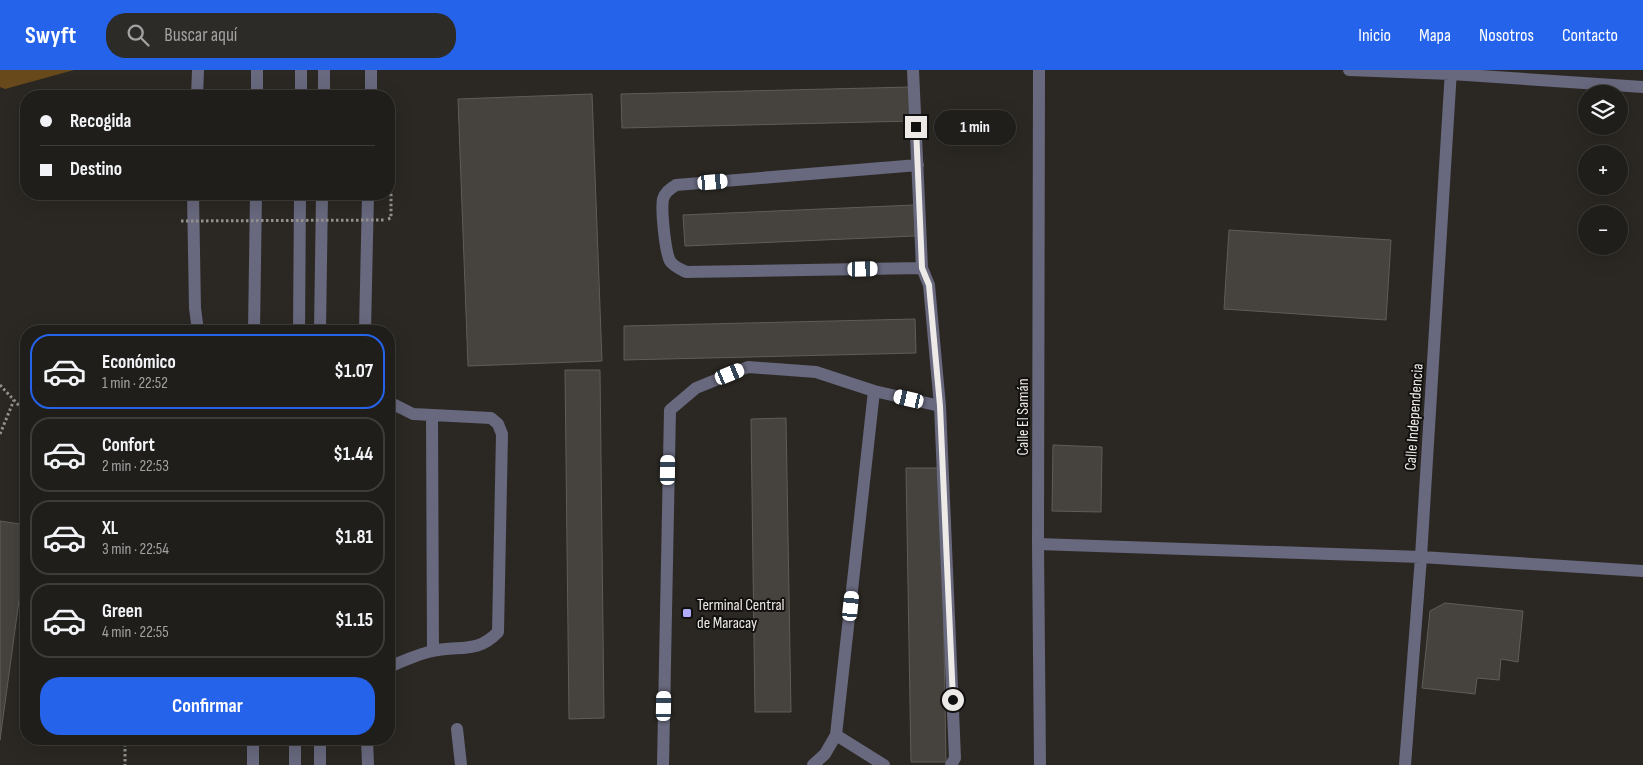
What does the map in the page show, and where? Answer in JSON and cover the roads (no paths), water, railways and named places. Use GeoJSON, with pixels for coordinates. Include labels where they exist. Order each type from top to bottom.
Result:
{"type":"FeatureCollection","features":[{"type":"Feature","properties":{"kind":"street"},"geometry":{"type":"LineString","coordinates":[[197,90],[198,70]]}},
{"type":"Feature","properties":{"kind":"street"},"geometry":{"type":"LineString","coordinates":[[257,70],[257,90]]}},
{"type":"Feature","properties":{"kind":"street"},"geometry":{"type":"LineString","coordinates":[[300,90],[301,70]]}},
{"type":"Feature","properties":{"kind":"street"},"geometry":{"type":"LineString","coordinates":[[324,70],[324,90]]}},
{"type":"Feature","properties":{"kind":"street"},"geometry":{"type":"LineString","coordinates":[[371,70],[371,90]]}},
{"type":"Feature","properties":{"kind":"street"},"geometry":{"type":"LineString","coordinates":[[914,70],[922,268],[929,285],[940,406],[955,758],[951,765]]}},
{"type":"Feature","properties":{"kind":"street","name":"Calle El Samán"},"geometry":{"type":"LineString","coordinates":[[1039,70],[1038,544],[1040,765]]}},
{"type":"Feature","properties":{"kind":"street"},"geometry":{"type":"LineString","coordinates":[[1349,70],[1451,72],[1643,87]]}},
{"type":"Feature","properties":{"kind":"street","name":"Calle Independencia"},"geometry":{"type":"LineString","coordinates":[[1404,765],[1421,557],[1451,72]]}},
{"type":"Feature","properties":{"kind":"street"},"geometry":{"type":"LineString","coordinates":[[918,165],[676,185],[668,190],[663,199],[665,242],[669,259],[672,264],[686,272],[922,268]]}},
{"type":"Feature","properties":{"kind":"street"},"geometry":{"type":"LineString","coordinates":[[193,200],[195,308],[197,325]]}},
{"type":"Feature","properties":{"kind":"street"},"geometry":{"type":"LineString","coordinates":[[254,325],[256,200]]}},
{"type":"Feature","properties":{"kind":"street"},"geometry":{"type":"LineString","coordinates":[[299,325],[300,200]]}},
{"type":"Feature","properties":{"kind":"street"},"geometry":{"type":"LineString","coordinates":[[320,325],[322,200]]}},
{"type":"Feature","properties":{"kind":"street"},"geometry":{"type":"LineString","coordinates":[[365,325],[368,200]]}},
{"type":"Feature","properties":{"kind":"street"},"geometry":{"type":"LineString","coordinates":[[663,765],[670,410],[696,388],[748,367],[816,372],[874,391],[940,406]]}},
{"type":"Feature","properties":{"kind":"street"},"geometry":{"type":"LineString","coordinates":[[813,765],[825,754],[836,735],[874,391]]}},
{"type":"Feature","properties":{"kind":"street"},"geometry":{"type":"LineString","coordinates":[[395,405],[413,414],[491,418],[498,424],[502,434],[498,632],[491,640],[478,647],[433,651],[395,665]]}},
{"type":"Feature","properties":{"kind":"street"},"geometry":{"type":"LineString","coordinates":[[432,415],[433,651]]}},
{"type":"Feature","properties":{"kind":"street"},"geometry":{"type":"LineString","coordinates":[[1038,544],[1421,557],[1643,571]]}},
{"type":"Feature","properties":{"kind":"street"},"geometry":{"type":"LineString","coordinates":[[457,729],[460,765]]}},
{"type":"Feature","properties":{"kind":"street"},"geometry":{"type":"LineString","coordinates":[[836,735],[884,765]]}},
{"type":"Feature","properties":{"kind":"street"},"geometry":{"type":"LineString","coordinates":[[253,745],[253,765]]}},
{"type":"Feature","properties":{"kind":"street"},"geometry":{"type":"LineString","coordinates":[[295,765],[296,745]]}},
{"type":"Feature","properties":{"kind":"street"},"geometry":{"type":"LineString","coordinates":[[320,745],[320,765]]}},
{"type":"Feature","properties":{"kind":"street"},"geometry":{"type":"LineString","coordinates":[[367,745],[368,765]]}},
{"type":"Feature","properties":{"kind":"place","name":"Terminal Central de Maracay"},"geometry":{"type":"Point","coordinates":[687,613]}}]}
